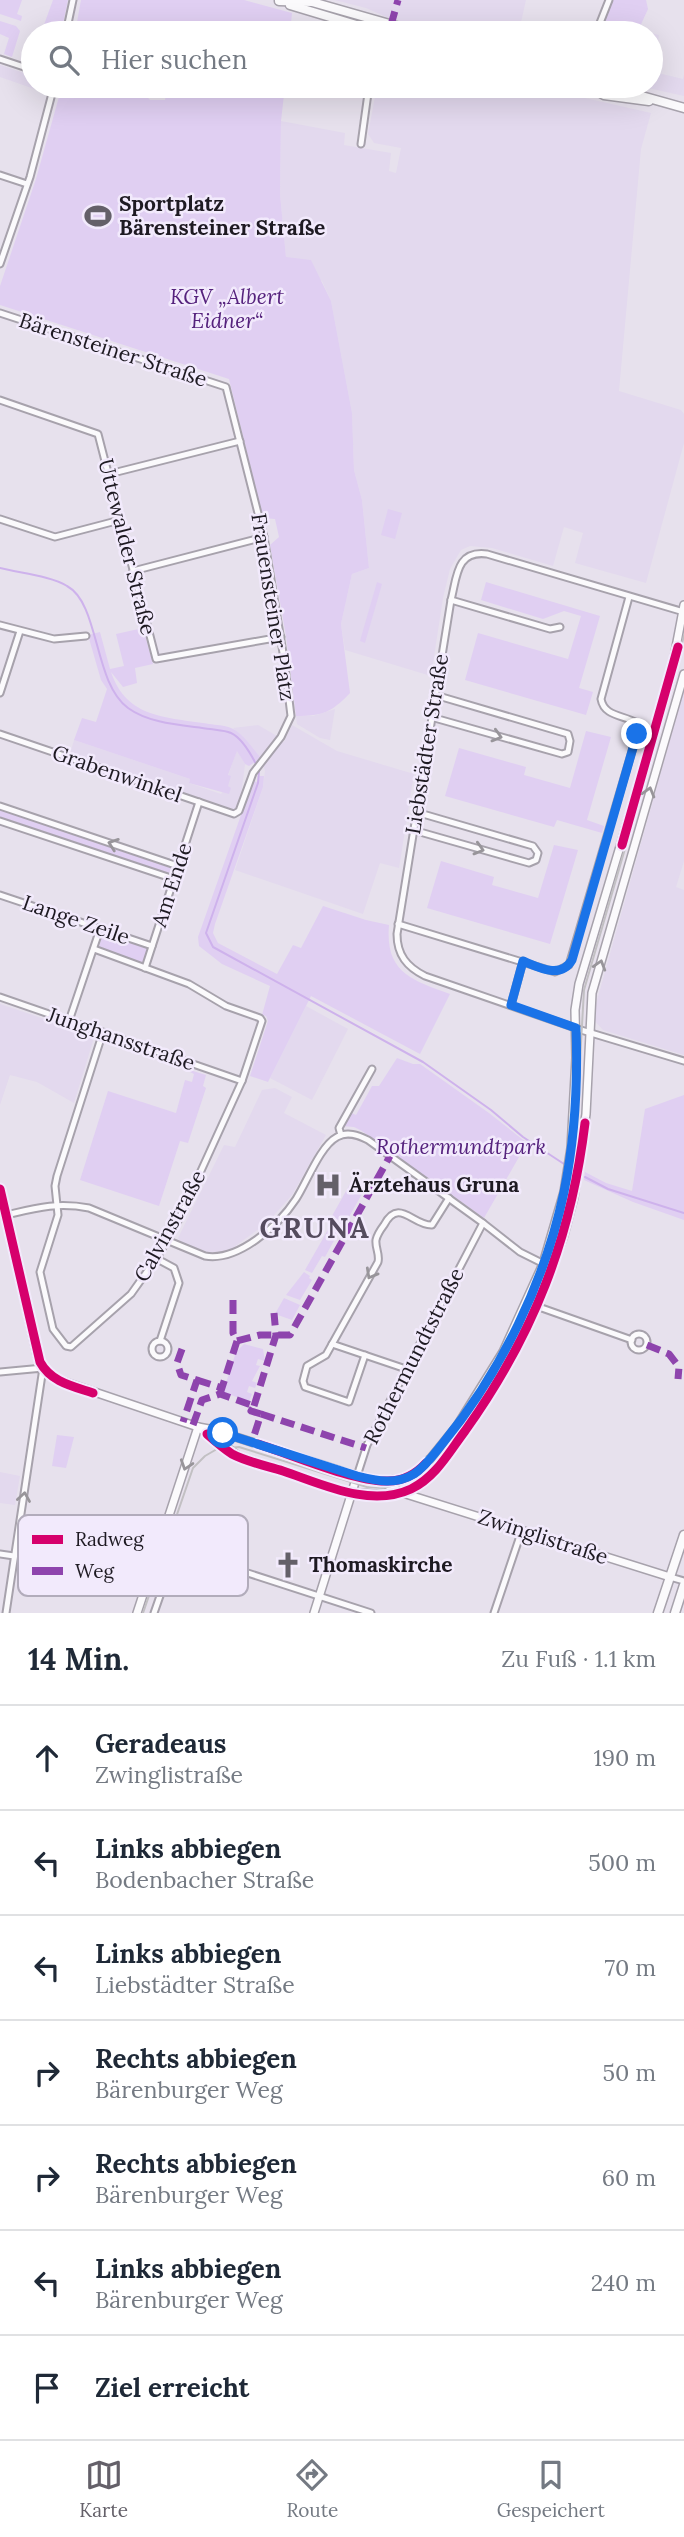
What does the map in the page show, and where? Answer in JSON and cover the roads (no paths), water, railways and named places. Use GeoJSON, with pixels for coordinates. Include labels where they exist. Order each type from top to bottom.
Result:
{"type":"FeatureCollection","features":[{"type":"Feature","properties":{"kind":"main road"},"geometry":{"type":"LineString","coordinates":[[277,1],[312,2],[378,21]]}},
{"type":"Feature","properties":{"kind":"main road"},"geometry":{"type":"LineString","coordinates":[[277,1],[342,21]]}},
{"type":"Feature","properties":{"kind":"main road"},"geometry":{"type":"LineString","coordinates":[[620,98],[654,101],[684,108]]}},
{"type":"Feature","properties":{"kind":"main road"},"geometry":{"type":"LineString","coordinates":[[658,1613],[684,1535]]}},
{"type":"Feature","properties":{"kind":"main road"},"geometry":{"type":"LineString","coordinates":[[675,1613],[684,1583]]}},
{"type":"Feature","properties":{"kind":"street"},"geometry":{"type":"LineString","coordinates":[[69,21],[73,0]]}},
{"type":"Feature","properties":{"kind":"street"},"geometry":{"type":"LineString","coordinates":[[600,21],[608,0]]}},
{"type":"Feature","properties":{"kind":"street"},"geometry":{"type":"LineString","coordinates":[[0,59],[21,66]]}},
{"type":"Feature","properties":{"kind":"street"},"geometry":{"type":"LineString","coordinates":[[0,264],[27,184],[51,98]]}},
{"type":"Feature","properties":{"kind":"street"},"geometry":{"type":"LineString","coordinates":[[361,144],[367,98]]}},
{"type":"Feature","properties":{"kind":"street"},"geometry":{"type":"LineString","coordinates":[[0,175],[27,184]]}},
{"type":"Feature","properties":{"kind":"street","name":"Bärensteiner Straße"},"geometry":{"type":"LineString","coordinates":[[0,313],[226,387]]}},
{"type":"Feature","properties":{"kind":"street","name":"Frauensteiner Platz"},"geometry":{"type":"LineString","coordinates":[[226,387],[264,537],[291,716],[281,737],[253,773],[239,811],[234,814]]}},
{"type":"Feature","properties":{"kind":"street","name":"Uttewalder Straße"},"geometry":{"type":"LineString","coordinates":[[0,400],[99,434],[156,659],[281,637]]}},
{"type":"Feature","properties":{"kind":"street"},"geometry":{"type":"LineString","coordinates":[[108,474],[240,441]]}},
{"type":"Feature","properties":{"kind":"street"},"geometry":{"type":"LineString","coordinates":[[0,519],[55,537],[120,520]]}},
{"type":"Feature","properties":{"kind":"street"},"geometry":{"type":"LineString","coordinates":[[133,571],[264,537]]}},
{"type":"Feature","properties":{"kind":"street","name":"Liebstädter Straße"},"geometry":{"type":"LineString","coordinates":[[684,612],[476,553],[463,560],[451,600],[397,942],[401,955],[416,972],[588,1032],[684,1061]]}},
{"type":"Feature","properties":{"kind":"street"},"geometry":{"type":"LineString","coordinates":[[398,923],[560,971],[569,965],[637,734],[635,722],[604,709],[600,699],[629,597]]}},
{"type":"Feature","properties":{"kind":"street"},"geometry":{"type":"LineString","coordinates":[[451,600],[550,629],[560,627]]}},
{"type":"Feature","properties":{"kind":"street"},"geometry":{"type":"LineString","coordinates":[[379,1481],[402,1479],[415,1473],[457,1426],[503,1352],[543,1265],[564,1192],[571,1148],[579,984],[670,680],[684,605]]}},
{"type":"Feature","properties":{"kind":"street"},"geometry":{"type":"LineString","coordinates":[[0,625],[54,639],[86,636]]}},
{"type":"Feature","properties":{"kind":"street"},"geometry":{"type":"LineString","coordinates":[[0,693],[20,631]]}},
{"type":"Feature","properties":{"kind":"street"},"geometry":{"type":"LineString","coordinates":[[402,1492],[430,1476],[484,1404],[536,1306],[564,1235],[579,1166],[586,1114],[592,993],[684,674]]}},
{"type":"Feature","properties":{"kind":"street"},"geometry":{"type":"LineString","coordinates":[[431,718],[562,754],[568,752],[568,734],[435,695]]}},
{"type":"Feature","properties":{"kind":"street","name":"Grabenwinkel"},"geometry":{"type":"LineString","coordinates":[[0,734],[234,814]]}},
{"type":"Feature","properties":{"kind":"street","name":"Am Ende"},"geometry":{"type":"LineString","coordinates":[[145,968],[199,802]]}},
{"type":"Feature","properties":{"kind":"street"},"geometry":{"type":"LineString","coordinates":[[0,806],[178,866]]}},
{"type":"Feature","properties":{"kind":"street"},"geometry":{"type":"LineString","coordinates":[[413,830],[529,863],[536,860],[538,853],[533,846],[416,812]]}},
{"type":"Feature","properties":{"kind":"street"},"geometry":{"type":"LineString","coordinates":[[0,821],[174,879]]}},
{"type":"Feature","properties":{"kind":"street","name":"Lange Zeile"},"geometry":{"type":"LineString","coordinates":[[0,895],[152,946]]}},
{"type":"Feature","properties":{"kind":"street"},"geometry":{"type":"LineString","coordinates":[[69,1021],[100,929]]}},
{"type":"Feature","properties":{"kind":"street"},"geometry":{"type":"LineString","coordinates":[[94,949],[145,968]]}},
{"type":"Feature","properties":{"kind":"street"},"geometry":{"type":"LineString","coordinates":[[511,1005],[523,961]]}},
{"type":"Feature","properties":{"kind":"street","name":"Calvinstraße"},"geometry":{"type":"LineString","coordinates":[[58,1204],[58,1215],[40,1272],[53,1329],[68,1347],[73,1346],[134,1292],[159,1256],[242,1081],[262,1019],[226,1006],[189,984],[145,968]]}},
{"type":"Feature","properties":{"kind":"street","name":"Junghansstraße"},"geometry":{"type":"LineString","coordinates":[[0,997],[242,1081]]}},
{"type":"Feature","properties":{"kind":"street"},"geometry":{"type":"LineString","coordinates":[[58,1204],[55,1186],[57,1176],[103,1032]]}},
{"type":"Feature","properties":{"kind":"street"},"geometry":{"type":"LineString","coordinates":[[341,1135],[339,1128],[372,1069]]}},
{"type":"Feature","properties":{"kind":"street"},"geometry":{"type":"LineString","coordinates":[[6,1215],[58,1204],[89,1208],[211,1257],[225,1256],[240,1250],[271,1226],[287,1210],[324,1150],[335,1138],[351,1134],[368,1140],[520,1252],[552,1268]]}},
{"type":"Feature","properties":{"kind":"street"},"geometry":{"type":"LineString","coordinates":[[0,1189],[37,1355],[43,1368],[20,1515]]}},
{"type":"Feature","properties":{"kind":"street"},"geometry":{"type":"LineString","coordinates":[[365,1355],[349,1402],[305,1388],[303,1381],[307,1366],[326,1355],[380,1258],[376,1241],[387,1218],[394,1213],[402,1213],[425,1225],[432,1224],[449,1198]]}},
{"type":"Feature","properties":{"kind":"street","name":"Rothermundtstraße"},"geometry":{"type":"LineString","coordinates":[[314,1613],[366,1445],[483,1223]]}},
{"type":"Feature","properties":{"kind":"street"},"geometry":{"type":"LineString","coordinates":[[159,1256],[161,1261],[174,1268],[178,1283],[160,1341]]}},
{"type":"Feature","properties":{"kind":"street"},"geometry":{"type":"LineString","coordinates":[[536,1306],[632,1340]]}},
{"type":"Feature","properties":{"kind":"street"},"geometry":{"type":"LineString","coordinates":[[332,1344],[406,1369]]}},
{"type":"Feature","properties":{"kind":"street"},"geometry":{"type":"LineString","coordinates":[[0,1372],[43,1368]]}},
{"type":"Feature","properties":{"kind":"street","name":"Zwinglistraße"},"geometry":{"type":"LineString","coordinates":[[43,1368],[66,1384],[379,1481],[402,1492],[684,1583]]}},
{"type":"Feature","properties":{"kind":"street"},"geometry":{"type":"LineString","coordinates":[[169,1515],[198,1427]]}},
{"type":"Feature","properties":{"kind":"street","name":"Zwinglistraße"},"geometry":{"type":"LineString","coordinates":[[198,1427],[240,1457],[353,1493],[381,1496],[402,1492]]}},
{"type":"Feature","properties":{"kind":"street"},"geometry":{"type":"LineString","coordinates":[[6,1613],[18,1530]]}},
{"type":"Feature","properties":{"kind":"street"},"geometry":{"type":"LineString","coordinates":[[494,1613],[522,1530]]}},
{"type":"Feature","properties":{"kind":"street"},"geometry":{"type":"LineString","coordinates":[[0,1554],[14,1556]]}},
{"type":"Feature","properties":{"kind":"street"},"geometry":{"type":"LineString","coordinates":[[248,1574],[371,1613]]}},
{"type":"Feature","properties":{"kind":"street"},"geometry":{"type":"LineString","coordinates":[[137,1613],[143,1596]]}},
{"type":"Feature","properties":{"kind":"street"},"geometry":{"type":"LineString","coordinates":[[154,1613],[160,1596]]}},
{"type":"Feature","properties":{"kind":"waterway"},"geometry":{"type":"LineString","coordinates":[[0,568],[52,580],[67,586],[78,595],[86,609],[108,680],[128,708],[156,721],[231,733],[242,742],[257,766]]}},
{"type":"Feature","properties":{"kind":"waterway"},"geometry":{"type":"LineString","coordinates":[[259,771],[258,783],[206,933],[213,947],[423,1062],[491,1110],[523,1137],[564,1164]]}},
{"type":"Feature","properties":{"kind":"waterway"},"geometry":{"type":"LineString","coordinates":[[585,1177],[608,1189],[684,1213]]}},
{"type":"Feature","properties":{"kind":"tram line"},"geometry":{"type":"LineString","coordinates":[[177,1515],[193,1468],[217,1449],[239,1447],[367,1487],[383,1488],[404,1483],[422,1474],[440,1455],[502,1361],[546,1266],[565,1203],[575,1148],[584,990],[671,690],[684,635]]}},
{"type":"Feature","properties":{"kind":"tram line"},"geometry":{"type":"LineString","coordinates":[[143,1613],[149,1596]]}},
{"type":"Feature","properties":{"kind":"place","name":"Sportplatz Bärensteiner Straße"},"geometry":{"type":"Point","coordinates":[98,216]}},
{"type":"Feature","properties":{"kind":"place","name":"Ärztehaus Gruna"},"geometry":{"type":"Point","coordinates":[328,1185]}},
{"type":"Feature","properties":{"kind":"place","name":"Thomaskirche"},"geometry":{"type":"Point","coordinates":[288,1565]}},
{"type":"Feature","properties":{"kind":"district","name":"GRUNA"},"geometry":{"type":"Point","coordinates":[315,1228]}},
{"type":"Feature","properties":{"kind":"park label","name":"KGV „Albert Eidner“"},"geometry":{"type":"Point","coordinates":[227,309]}},
{"type":"Feature","properties":{"kind":"park label","name":"Rothermundtpark"},"geometry":{"type":"Point","coordinates":[461,1147]}}]}
